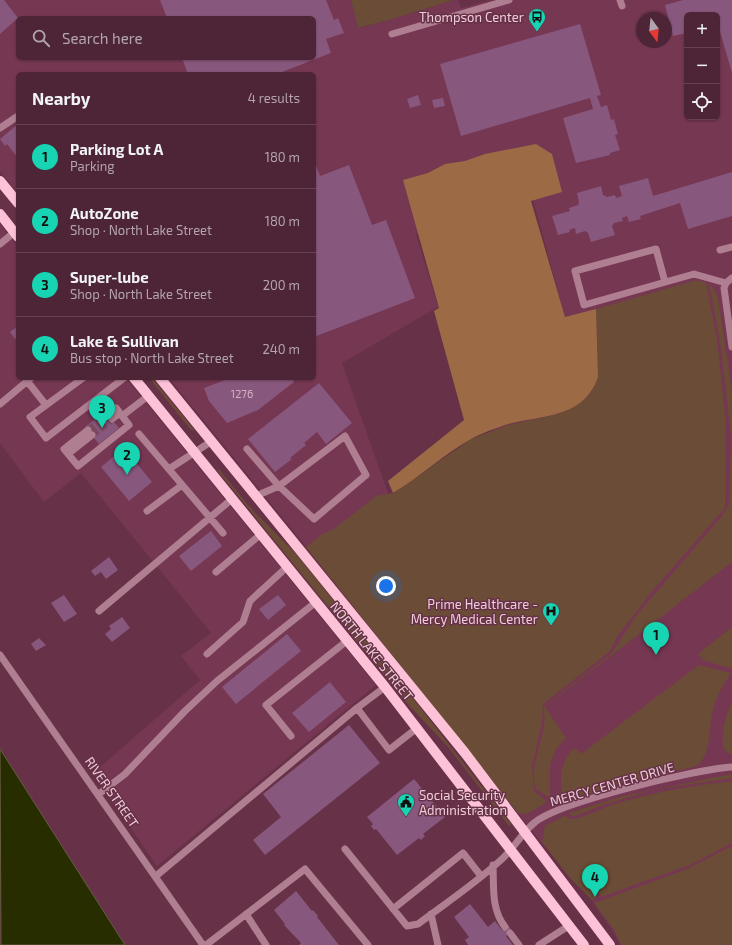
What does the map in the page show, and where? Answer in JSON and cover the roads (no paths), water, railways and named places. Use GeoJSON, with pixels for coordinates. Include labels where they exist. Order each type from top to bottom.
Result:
{"type":"FeatureCollection","features":[{"type":"Feature","properties":{"kind":"main road"},"geometry":{"type":"LineString","coordinates":[[0,181],[16,201]]}},
{"type":"Feature","properties":{"kind":"main road"},"geometry":{"type":"LineString","coordinates":[[0,214],[16,232]]}},
{"type":"Feature","properties":{"kind":"main road","name":"NORTH LAKE STREET"},"geometry":{"type":"LineString","coordinates":[[136,380],[418,728],[512,848],[584,945]]}},
{"type":"Feature","properties":{"kind":"main road","name":"NORTH LAKE STREET"},"geometry":{"type":"LineString","coordinates":[[162,380],[430,710],[610,945]]}},
{"type":"Feature","properties":{"kind":"street"},"geometry":{"type":"LineString","coordinates":[[392,34],[509,0]]}},
{"type":"Feature","properties":{"kind":"street"},"geometry":{"type":"LineString","coordinates":[[0,128],[16,117]]}},
{"type":"Feature","properties":{"kind":"street"},"geometry":{"type":"LineString","coordinates":[[0,244],[16,234]]}},
{"type":"Feature","properties":{"kind":"street"},"geometry":{"type":"LineString","coordinates":[[720,250],[732,246]]}},
{"type":"Feature","properties":{"kind":"street"},"geometry":{"type":"LineString","coordinates":[[665,282],[656,249],[575,271],[584,305],[694,274],[726,283]]}},
{"type":"Feature","properties":{"kind":"street"},"geometry":{"type":"LineString","coordinates":[[732,278],[726,283],[725,299],[732,346]]}},
{"type":"Feature","properties":{"kind":"street"},"geometry":{"type":"LineString","coordinates":[[0,404],[29,380],[46,405]]}},
{"type":"Feature","properties":{"kind":"street"},"geometry":{"type":"LineString","coordinates":[[80,380],[30,417],[46,438],[121,380]]}},
{"type":"Feature","properties":{"kind":"street"},"geometry":{"type":"LineString","coordinates":[[121,415],[148,396]]}},
{"type":"Feature","properties":{"kind":"street"},"geometry":{"type":"LineString","coordinates":[[90,432],[64,449],[78,466],[130,425],[116,408],[110,417]]}},
{"type":"Feature","properties":{"kind":"street"},"geometry":{"type":"LineString","coordinates":[[139,434],[223,533]]}},
{"type":"Feature","properties":{"kind":"street"},"geometry":{"type":"LineString","coordinates":[[247,449],[278,486],[314,519],[366,475],[345,436],[278,486],[256,496]]}},
{"type":"Feature","properties":{"kind":"street"},"geometry":{"type":"LineString","coordinates":[[169,469],[212,442]]}},
{"type":"Feature","properties":{"kind":"street"},"geometry":{"type":"LineString","coordinates":[[147,512],[182,485]]}},
{"type":"Feature","properties":{"kind":"street"},"geometry":{"type":"LineString","coordinates":[[99,611],[232,500]]}},
{"type":"Feature","properties":{"kind":"street"},"geometry":{"type":"LineString","coordinates":[[216,572],[261,534]]}},
{"type":"Feature","properties":{"kind":"street"},"geometry":{"type":"LineString","coordinates":[[207,654],[243,622],[250,601],[287,567]]}},
{"type":"Feature","properties":{"kind":"street"},"geometry":{"type":"LineString","coordinates":[[98,794],[125,774],[185,711],[217,681],[316,602]]}},
{"type":"Feature","properties":{"kind":"street"},"geometry":{"type":"LineString","coordinates":[[291,736],[266,706],[348,640]]}},
{"type":"Feature","properties":{"kind":"street","name":"RIVER STREET"},"geometry":{"type":"LineString","coordinates":[[0,655],[204,945]]}},
{"type":"Feature","properties":{"kind":"street"},"geometry":{"type":"LineString","coordinates":[[156,876],[357,708],[385,687]]}},
{"type":"Feature","properties":{"kind":"street"},"geometry":{"type":"LineString","coordinates":[[357,708],[389,750],[418,728]]}},
{"type":"Feature","properties":{"kind":"street","name":"MERCY CENTER DRIVE"},"geometry":{"type":"LineString","coordinates":[[392,908],[407,926],[418,924],[503,858],[535,822],[562,808],[628,789],[716,768],[732,767]]}},
{"type":"Feature","properties":{"kind":"street"},"geometry":{"type":"LineString","coordinates":[[345,849],[392,908],[463,853],[481,876]]}},
{"type":"Feature","properties":{"kind":"street"},"geometry":{"type":"LineString","coordinates":[[493,865],[495,908],[500,920],[519,945]]}},
{"type":"Feature","properties":{"kind":"street"},"geometry":{"type":"LineString","coordinates":[[204,945],[305,869],[368,945]]}},
{"type":"Feature","properties":{"kind":"street"},"geometry":{"type":"LineString","coordinates":[[246,914],[266,945]]}},
{"type":"Feature","properties":{"kind":"street"},"geometry":{"type":"LineString","coordinates":[[431,914],[438,945]]}},
{"type":"Feature","properties":{"kind":"street"},"geometry":{"type":"LineString","coordinates":[[539,945],[570,925]]}},
{"type":"Feature","properties":{"kind":"tunnel"},"geometry":{"type":"LineString","coordinates":[[88,430],[108,414]]}},
{"type":"Feature","properties":{"kind":"tunnel"},"geometry":{"type":"LineString","coordinates":[[92,435],[112,419]]}},
{"type":"Feature","properties":{"kind":"place","name":"Thompson Center"},"geometry":{"type":"Point","coordinates":[537,32]}},
{"type":"Feature","properties":{"kind":"place","name":"Super-lube"},"geometry":{"type":"Point","coordinates":[102,428]}},
{"type":"Feature","properties":{"kind":"place","name":"AutoZone"},"geometry":{"type":"Point","coordinates":[127,475]}},
{"type":"Feature","properties":{"kind":"place","name":"Prime Healthcare - Mercy Medical Center"},"geometry":{"type":"Point","coordinates":[551,626]}},
{"type":"Feature","properties":{"kind":"place","name":"Parking Lot A"},"geometry":{"type":"Point","coordinates":[656,655]}},
{"type":"Feature","properties":{"kind":"place","name":"Social Security Administration"},"geometry":{"type":"Point","coordinates":[406,817]}},
{"type":"Feature","properties":{"kind":"place","name":"Lake & Sullivan"},"geometry":{"type":"Point","coordinates":[595,897]}}]}
